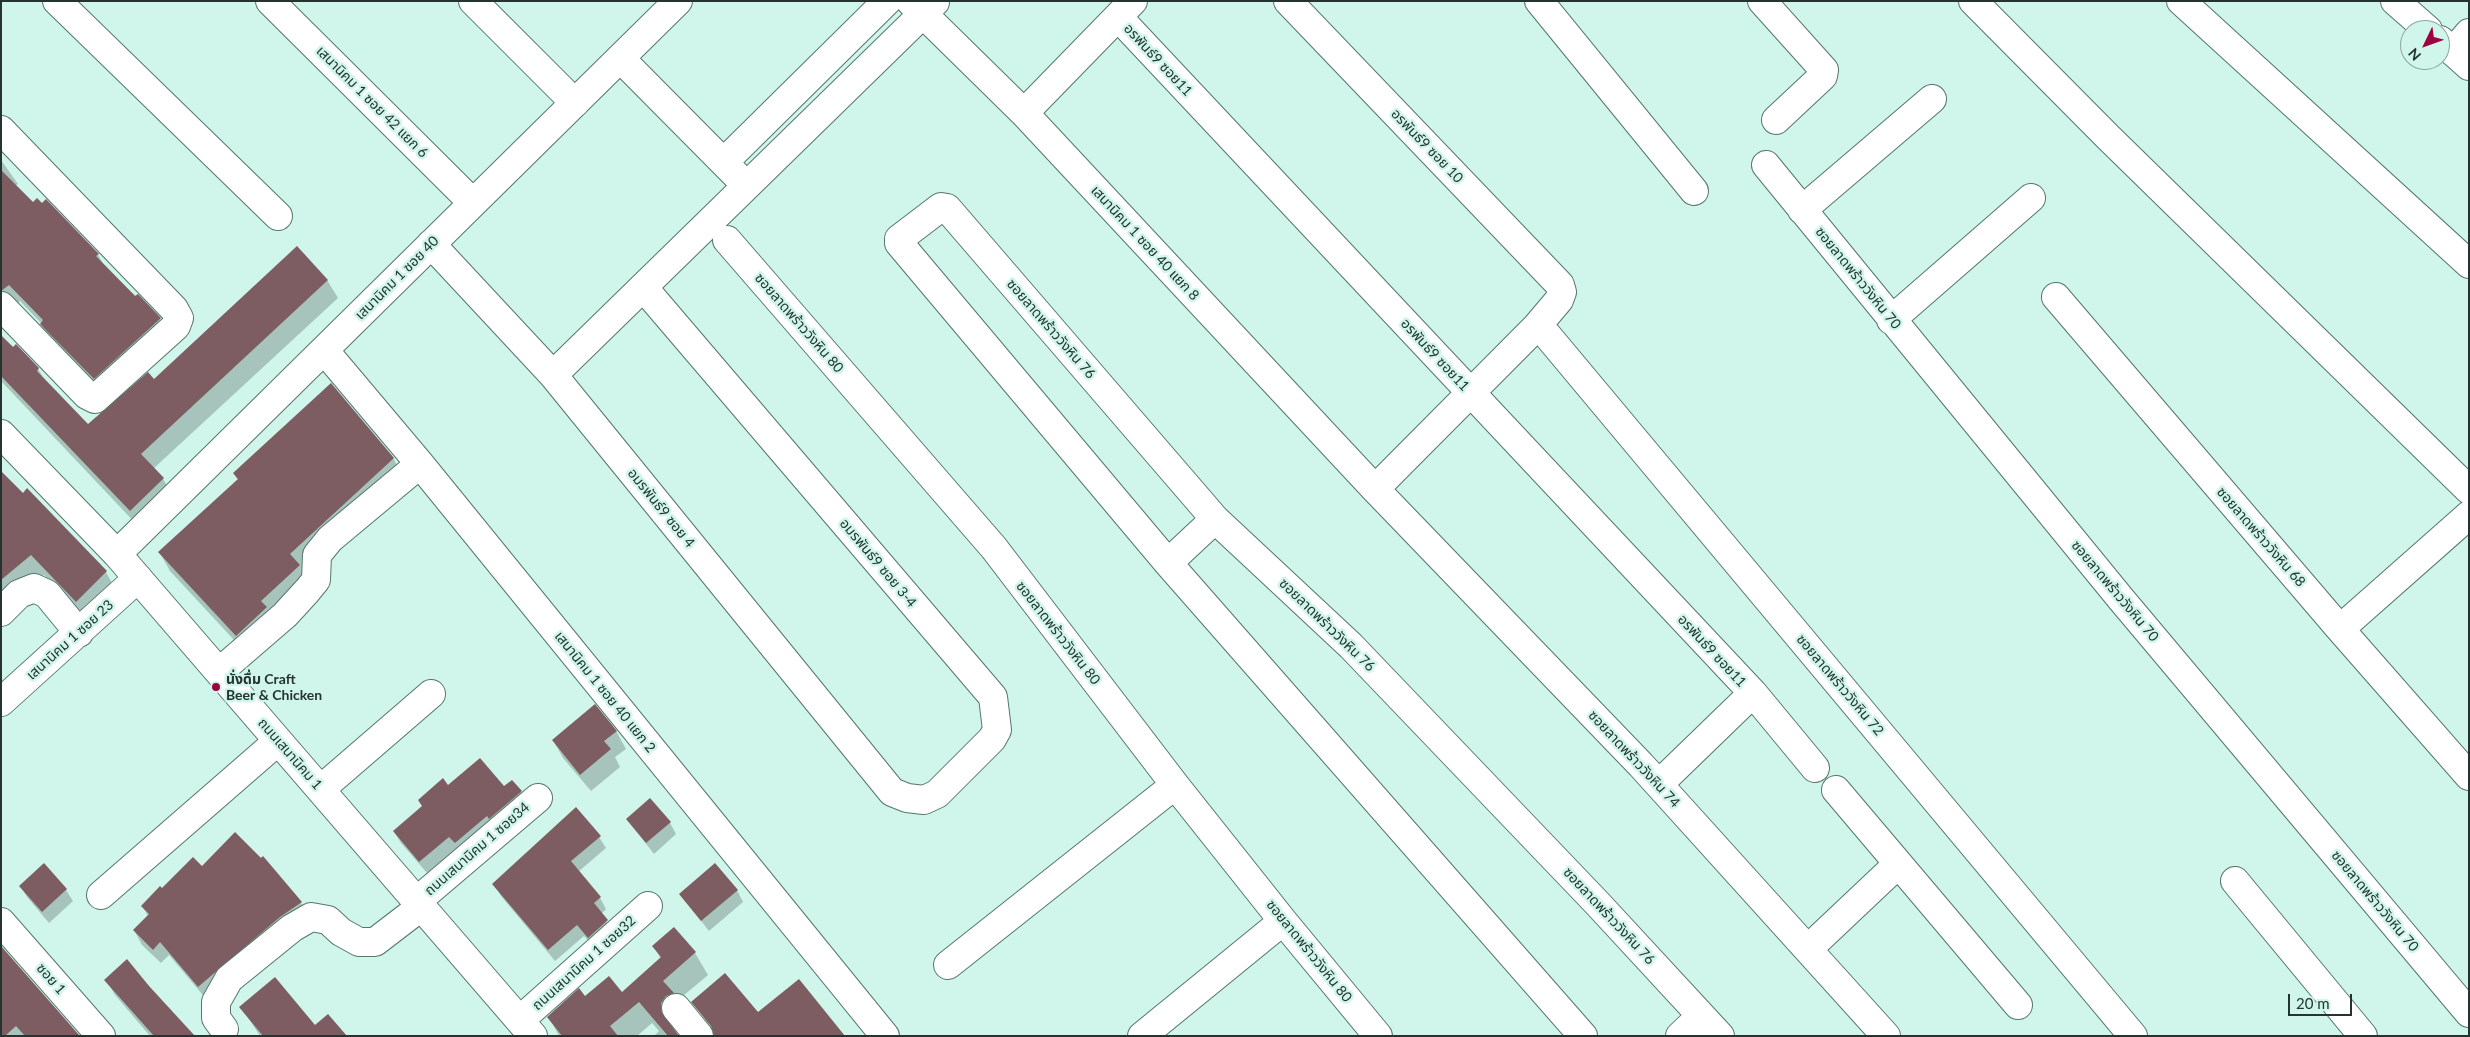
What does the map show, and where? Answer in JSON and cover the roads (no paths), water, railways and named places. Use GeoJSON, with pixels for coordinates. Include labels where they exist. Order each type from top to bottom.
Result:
{"type":"FeatureCollection","features":[{"type":"Feature","properties":{"kind":"street"},"geometry":{"type":"LineString","coordinates":[[58,1],[278,216]]}},
{"type":"Feature","properties":{"kind":"street","name":"เสนานิคม 1 ซอย 42 แยก 6"},"geometry":{"type":"LineString","coordinates":[[270,1],[474,203]]}},
{"type":"Feature","properties":{"kind":"street"},"geometry":{"type":"LineString","coordinates":[[473,1],[575,103]]}},
{"type":"Feature","properties":{"kind":"street"},"geometry":{"type":"LineString","coordinates":[[724,162],[887,1]]}},
{"type":"Feature","properties":{"kind":"street","name":"อรพันธ์9 ซอย 10"},"geometry":{"type":"LineString","coordinates":[[1288,1],[1560,285],[1562,292],[1560,300],[1537,326],[1470,392]]}},
{"type":"Feature","properties":{"kind":"street"},"geometry":{"type":"LineString","coordinates":[[1539,1],[1694,191]]}},
{"type":"Feature","properties":{"kind":"street"},"geometry":{"type":"LineString","coordinates":[[1762,1],[1824,70],[1823,76],[1776,120]]}},
{"type":"Feature","properties":{"kind":"street"},"geometry":{"type":"LineString","coordinates":[[1973,1],[2108,137],[2469,490]]}},
{"type":"Feature","properties":{"kind":"street"},"geometry":{"type":"LineString","coordinates":[[2181,1],[2469,264]]}},
{"type":"Feature","properties":{"kind":"street"},"geometry":{"type":"LineString","coordinates":[[2395,1],[2417,20]]}},
{"type":"Feature","properties":{"kind":"street","name":"เสนานิคม 1 ซอย 40"},"geometry":{"type":"LineString","coordinates":[[117,554],[677,2]]}},
{"type":"Feature","properties":{"kind":"street"},"geometry":{"type":"LineString","coordinates":[[553,375],[746,186],[923,5]]}},
{"type":"Feature","properties":{"kind":"street","name":"เสนานิคม 1 ซอย 40 แยก 8"},"geometry":{"type":"LineString","coordinates":[[923,5],[1375,489]]}},
{"type":"Feature","properties":{"kind":"street"},"geometry":{"type":"LineString","coordinates":[[1024,113],[1125,9]]}},
{"type":"Feature","properties":{"kind":"street","name":"อรพันธ์9 ซอย11"},"geometry":{"type":"LineString","coordinates":[[1125,9],[1470,392],[1753,694],[1815,768]]}},
{"type":"Feature","properties":{"kind":"street"},"geometry":{"type":"LineString","coordinates":[[620,58],[746,186]]}},
{"type":"Feature","properties":{"kind":"street"},"geometry":{"type":"LineString","coordinates":[[1802,210],[1932,99]]}},
{"type":"Feature","properties":{"kind":"street"},"geometry":{"type":"LineString","coordinates":[[1,130],[174,309],[179,318],[176,326],[95,399],[87,395],[1,306]]}},
{"type":"Feature","properties":{"kind":"street","name":"ซอยลาดพร้าววังหิน 70"},"geometry":{"type":"LineString","coordinates":[[1766,165],[2121,599],[2469,1013]]}},
{"type":"Feature","properties":{"kind":"street"},"geometry":{"type":"LineString","coordinates":[[1891,320],[2031,198]]}},
{"type":"Feature","properties":{"kind":"street","name":"ซอยลาดพร้าววังหิน 76"},"geometry":{"type":"LineString","coordinates":[[1168,563],[898,242],[944,207],[1215,519],[1351,646],[1598,904],[1720,1036]]}},
{"type":"Feature","properties":{"kind":"street","name":"ซอยลาดพร้าววังหิน 80"},"geometry":{"type":"LineString","coordinates":[[727,240],[994,548],[1175,785],[1283,921],[1378,1036]]}},
{"type":"Feature","properties":{"kind":"street","name":"อมรพันธ์9 ซอย 4"},"geometry":{"type":"LineString","coordinates":[[431,244],[553,375],[881,779]]}},
{"type":"Feature","properties":{"kind":"street","name":"อมรพันธ์9 ซอย 3-4"},"geometry":{"type":"LineString","coordinates":[[643,287],[993,697],[997,730],[992,739],[937,794],[924,800],[907,798],[892,792],[881,779]]}},
{"type":"Feature","properties":{"kind":"street","name":"ซอยลาดพร้าววังหิน 68"},"geometry":{"type":"LineString","coordinates":[[2056,297],[2340,629],[2469,776]]}},
{"type":"Feature","properties":{"kind":"street","name":"ซอยลาดพร้าววังหิน 72"},"geometry":{"type":"LineString","coordinates":[[1547,335],[2133,1036]]}},
{"type":"Feature","properties":{"kind":"street","name":"เสนานิคม 1 ซอย 40 แยก 2"},"geometry":{"type":"LineString","coordinates":[[324,350],[420,464],[885,1036]]}},
{"type":"Feature","properties":{"kind":"street"},"geometry":{"type":"LineString","coordinates":[[1375,489],[1470,392]]}},
{"type":"Feature","properties":{"kind":"street","name":"ถนนเสนานิคม 1"},"geometry":{"type":"LineString","coordinates":[[1,434],[117,554],[526,1028]]}},
{"type":"Feature","properties":{"kind":"street"},"geometry":{"type":"LineString","coordinates":[[219,672],[307,592],[316,580],[317,555],[330,539],[420,464]]}},
{"type":"Feature","properties":{"kind":"street","name":"ซอยลาดพร้าววังหิน 74"},"geometry":{"type":"LineString","coordinates":[[1375,489],[1659,784],[1886,1036]]}},
{"type":"Feature","properties":{"kind":"street"},"geometry":{"type":"LineString","coordinates":[[2340,629],[2469,515]]}},
{"type":"Feature","properties":{"kind":"street"},"geometry":{"type":"LineString","coordinates":[[1215,519],[1168,563],[1583,1036]]}},
{"type":"Feature","properties":{"kind":"street","name":"เสนานิคม 1 ซอย 23"},"geometry":{"type":"LineString","coordinates":[[4,694],[79,633],[138,578]]}},
{"type":"Feature","properties":{"kind":"street"},"geometry":{"type":"LineString","coordinates":[[1,612],[18,594],[34,588],[47,594],[79,633]]}},
{"type":"Feature","properties":{"kind":"street"},"geometry":{"type":"LineString","coordinates":[[321,789],[432,694]]}},
{"type":"Feature","properties":{"kind":"street"},"geometry":{"type":"LineString","coordinates":[[1659,784],[1753,694]]}},
{"type":"Feature","properties":{"kind":"street"},"geometry":{"type":"LineString","coordinates":[[101,895],[278,741]]}},
{"type":"Feature","properties":{"kind":"street"},"geometry":{"type":"LineString","coordinates":[[948,965],[1175,785]]}},
{"type":"Feature","properties":{"kind":"street"},"geometry":{"type":"LineString","coordinates":[[1836,790],[2018,1005]]}},
{"type":"Feature","properties":{"kind":"street","name":"ถนนเสนานิคม 1 ซอย34"},"geometry":{"type":"LineString","coordinates":[[224,1029],[216,1018],[216,1002],[229,979],[292,928],[311,917],[328,920],[341,932],[358,942],[375,942],[538,798]]}},
{"type":"Feature","properties":{"kind":"street"},"geometry":{"type":"LineString","coordinates":[[1808,949],[1898,864]]}},
{"type":"Feature","properties":{"kind":"street"},"geometry":{"type":"LineString","coordinates":[[2235,881],[2363,1036]]}},
{"type":"Feature","properties":{"kind":"street","name":"ถนนเสนานิคม 1 ซอย32"},"geometry":{"type":"LineString","coordinates":[[526,1028],[648,906]]}},
{"type":"Feature","properties":{"kind":"street"},"geometry":{"type":"LineString","coordinates":[[1142,1036],[1283,921]]}},
{"type":"Feature","properties":{"kind":"street","name":"ซอย 1"},"geometry":{"type":"LineString","coordinates":[[1,922],[101,1036]]}},
{"type":"Feature","properties":{"kind":"street"},"geometry":{"type":"LineString","coordinates":[[676,1008],[699,1036]]}},
{"type":"Feature","properties":{"kind":"street"},"geometry":{"type":"LineString","coordinates":[[1680,1036],[1701,1016]]}},
{"type":"Feature","properties":{"kind":"place","name":"นั่งดื่ม Craft Beer & Chicken"},"geometry":{"type":"Point","coordinates":[216,687]}}]}
